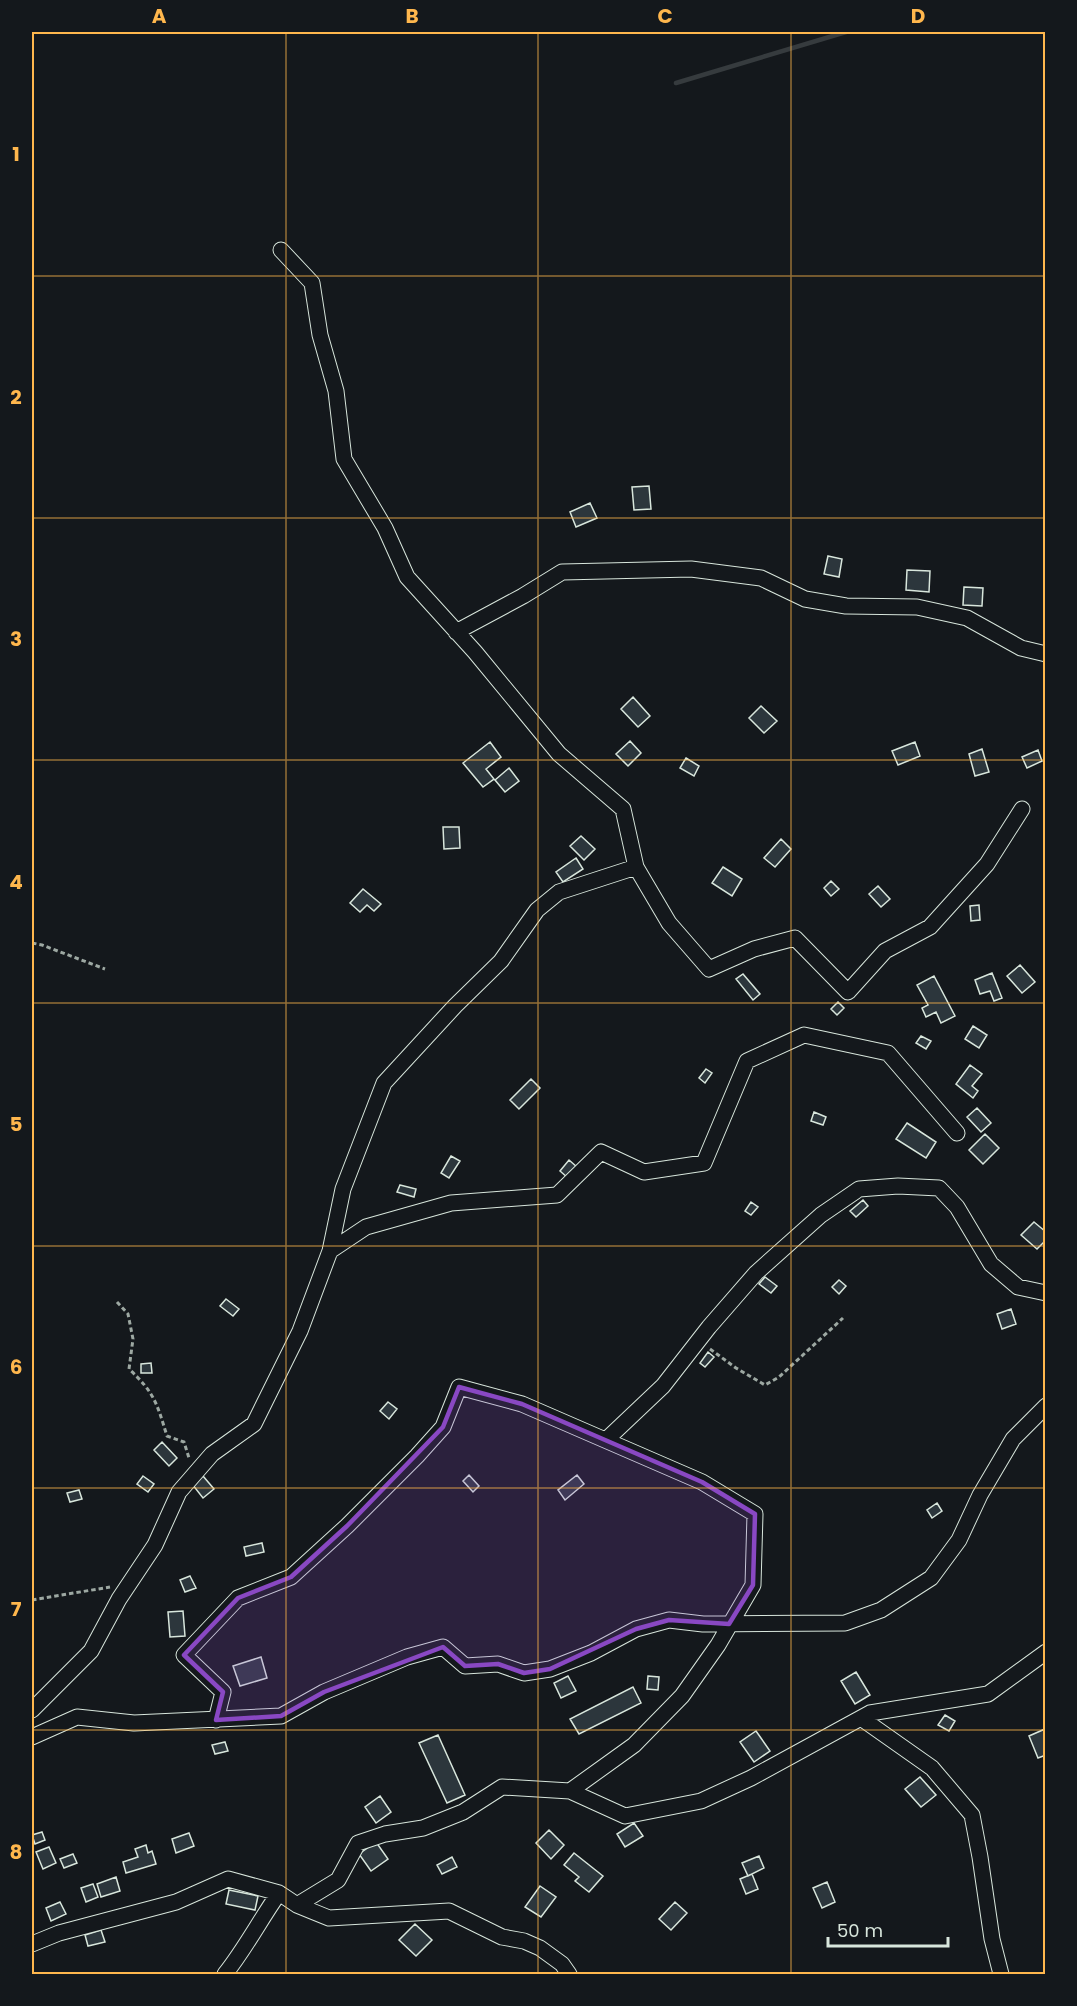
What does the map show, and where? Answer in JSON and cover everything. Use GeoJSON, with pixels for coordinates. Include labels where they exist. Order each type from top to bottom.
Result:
{"type":"FeatureCollection","features":[{"type":"Feature","properties":{"kind":"street"},"geometry":{"type":"LineString","coordinates":[[280,249],[312,283],[321,335],[336,391],[344,459],[385,528],[407,577],[559,754],[623,809],[636,867],[669,922],[709,969],[754,949],[795,938],[848,992],[885,951],[930,927],[987,864],[1022,809]]}},
{"type":"Feature","properties":{"kind":"street"},"geometry":{"type":"LineString","coordinates":[[456,632],[562,572],[691,569],[761,578],[806,599],[846,606],[917,607],[967,618],[1021,648],[1046,654]]}},
{"type":"Feature","properties":{"kind":"street"},"geometry":{"type":"LineString","coordinates":[[32,1710],[91,1651],[123,1593],[155,1545],[179,1492],[212,1454],[254,1424],[300,1331],[330,1251],[343,1189],[384,1083],[454,1006],[501,961],[537,910],[559,892],[636,867]]}},
{"type":"Feature","properties":{"kind":"street"},"geometry":{"type":"LineString","coordinates":[[330,1251],[366,1227],[451,1203],[557,1195],[601,1152],[644,1172],[704,1164],[747,1061],[804,1035],[888,1053],[957,1133]]}},
{"type":"Feature","properties":{"kind":"street"},"geometry":{"type":"LineString","coordinates":[[606,1440],[663,1386],[698,1340],[756,1273],[821,1215],[859,1189],[898,1186],[939,1188],[957,1208],[991,1264],[1018,1287],[1046,1293]]}},
{"type":"Feature","properties":{"kind":"street"},"geometry":{"type":"LineString","coordinates":[[216,1720],[223,1692],[184,1655],[238,1598],[291,1577],[347,1526],[443,1427],[459,1387],[522,1404],[606,1440],[702,1482],[754,1514],[753,1585],[718,1645],[682,1696],[634,1745],[570,1791]]}},
{"type":"Feature","properties":{"kind":"street"},"geometry":{"type":"LineString","coordinates":[[32,1737],[77,1717],[134,1723],[281,1716],[345,1683],[407,1657],[443,1647],[465,1665],[498,1664],[524,1673],[550,1669],[591,1653],[636,1629],[669,1620],[703,1624],[844,1623],[881,1610],[931,1578],[959,1540],[980,1495],[1013,1439],[1046,1406]]}},
{"type":"Feature","properties":{"kind":"street"},"geometry":{"type":"LineString","coordinates":[[297,1905],[338,1880],[357,1843],[385,1834],[423,1828],[463,1812],[502,1787],[570,1791],[625,1816],[701,1801],[751,1778],[870,1713],[988,1694],[1046,1652]]}},
{"type":"Feature","properties":{"kind":"street"},"geometry":{"type":"LineString","coordinates":[[861,1718],[932,1768],[972,1815],[992,1939],[1000,1974]]}},
{"type":"Feature","properties":{"kind":"street"},"geometry":{"type":"LineString","coordinates":[[32,1944],[59,1933],[176,1902],[228,1879],[279,1893],[297,1905],[329,1918],[449,1911],[502,1937],[524,1941],[540,1948],[562,1965],[569,1974]]}},
{"type":"Feature","properties":{"kind":"street"},"geometry":{"type":"LineString","coordinates":[[225,1974],[279,1893]]}},
{"type":"Feature","properties":{"kind":"path"},"geometry":{"type":"LineString","coordinates":[[32,943],[105,969]]}},
{"type":"Feature","properties":{"kind":"path"},"geometry":{"type":"LineString","coordinates":[[117,1302],[128,1314],[132,1339],[129,1369],[146,1384],[156,1401],[167,1436],[184,1442],[195,1474]]}},
{"type":"Feature","properties":{"kind":"path"},"geometry":{"type":"LineString","coordinates":[[698,1340],[736,1368],[765,1385],[779,1377],[843,1318]]}},
{"type":"Feature","properties":{"kind":"path"},"geometry":{"type":"LineString","coordinates":[[32,1600],[112,1586],[123,1593]]}},
{"type":"Feature","properties":{"kind":"highlighted area"},"geometry":{"type":"Polygon","coordinates":[[[459,1387],[522,1404],[702,1482],[755,1514],[753,1585],[729,1624],[669,1620],[636,1629],[550,1669],[524,1673],[498,1664],[465,1666],[443,1647],[324,1692],[281,1716],[216,1720],[223,1692],[184,1655],[238,1598],[291,1577],[347,1526],[443,1427],[459,1387]]]}},
{"type":"Feature","properties":{"kind":"building"},"geometry":{"type":"Polygon","coordinates":[[[649,486],[651,509],[634,510],[632,487],[649,486]]]}},
{"type":"Feature","properties":{"kind":"building"},"geometry":{"type":"Polygon","coordinates":[[[590,503],[597,518],[576,527],[570,512],[590,503]]]}},
{"type":"Feature","properties":{"kind":"building"},"geometry":{"type":"Polygon","coordinates":[[[828,556],[842,559],[839,577],[824,574],[828,556]]]}},
{"type":"Feature","properties":{"kind":"building"},"geometry":{"type":"Polygon","coordinates":[[[907,570],[930,571],[929,592],[906,590],[907,570]]]}},
{"type":"Feature","properties":{"kind":"building"},"geometry":{"type":"Polygon","coordinates":[[[964,587],[983,588],[982,606],[963,605],[964,587]]]}},
{"type":"Feature","properties":{"kind":"building"},"geometry":{"type":"Polygon","coordinates":[[[633,697],[650,716],[638,727],[621,709],[633,697]]]}},
{"type":"Feature","properties":{"kind":"building"},"geometry":{"type":"Polygon","coordinates":[[[761,706],[777,721],[764,733],[749,718],[761,706]]]}},
{"type":"Feature","properties":{"kind":"building"},"geometry":{"type":"Polygon","coordinates":[[[630,741],[641,753],[628,766],[616,754],[630,741]]]}},
{"type":"Feature","properties":{"kind":"building"},"geometry":{"type":"Polygon","coordinates":[[[490,742],[501,757],[486,769],[494,779],[483,787],[463,763],[490,742]]]}},
{"type":"Feature","properties":{"kind":"building"},"geometry":{"type":"Polygon","coordinates":[[[915,742],[920,756],[898,765],[892,751],[915,742]]]}},
{"type":"Feature","properties":{"kind":"building"},"geometry":{"type":"Polygon","coordinates":[[[982,749],[989,772],[975,776],[969,754],[982,749]]]}},
{"type":"Feature","properties":{"kind":"building"},"geometry":{"type":"Polygon","coordinates":[[[1038,750],[1042,761],[1027,768],[1022,757],[1038,750]]]}},
{"type":"Feature","properties":{"kind":"building"},"geometry":{"type":"Polygon","coordinates":[[[686,758],[699,766],[694,776],[680,768],[686,758]]]}},
{"type":"Feature","properties":{"kind":"building"},"geometry":{"type":"Polygon","coordinates":[[[509,768],[519,781],[505,792],[495,780],[509,768]]]}},
{"type":"Feature","properties":{"kind":"building"},"geometry":{"type":"Polygon","coordinates":[[[443,827],[459,827],[460,848],[444,849],[443,827]]]}},
{"type":"Feature","properties":{"kind":"building"},"geometry":{"type":"Polygon","coordinates":[[[581,836],[595,849],[584,860],[570,846],[581,836]]]}},
{"type":"Feature","properties":{"kind":"building"},"geometry":{"type":"Polygon","coordinates":[[[781,839],[791,849],[775,867],[764,858],[781,839]]]}},
{"type":"Feature","properties":{"kind":"building"},"geometry":{"type":"Polygon","coordinates":[[[576,858],[583,869],[563,882],[556,872],[576,858]]]}},
{"type":"Feature","properties":{"kind":"building"},"geometry":{"type":"Polygon","coordinates":[[[723,867],[742,879],[732,896],[712,883],[723,867]]]}},
{"type":"Feature","properties":{"kind":"building"},"geometry":{"type":"Polygon","coordinates":[[[831,881],[839,889],[831,896],[824,888],[831,881]]]}},
{"type":"Feature","properties":{"kind":"building"},"geometry":{"type":"Polygon","coordinates":[[[878,886],[890,899],[881,907],[869,894],[878,886]]]}},
{"type":"Feature","properties":{"kind":"building"},"geometry":{"type":"Polygon","coordinates":[[[363,889],[381,904],[374,911],[367,905],[360,912],[350,903],[363,889]]]}},
{"type":"Feature","properties":{"kind":"building"},"geometry":{"type":"Polygon","coordinates":[[[979,905],[980,920],[971,921],[970,906],[979,905]]]}},
{"type":"Feature","properties":{"kind":"building"},"geometry":{"type":"Polygon","coordinates":[[[1020,965],[1035,982],[1022,993],[1007,976],[1020,965]]]}},
{"type":"Feature","properties":{"kind":"building"},"geometry":{"type":"Polygon","coordinates":[[[992,973],[1002,998],[994,1001],[990,991],[980,994],[975,980],[992,973]]]}},
{"type":"Feature","properties":{"kind":"building"},"geometry":{"type":"Polygon","coordinates":[[[743,974],[760,994],[753,1000],[736,979],[743,974]]]}},
{"type":"Feature","properties":{"kind":"building"},"geometry":{"type":"Polygon","coordinates":[[[934,976],[955,1016],[941,1023],[936,1012],[926,1017],[922,1008],[928,1005],[917,985],[934,976]]]}},
{"type":"Feature","properties":{"kind":"building"},"geometry":{"type":"Polygon","coordinates":[[[838,1002],[844,1008],[837,1015],[831,1009],[838,1002]]]}},
{"type":"Feature","properties":{"kind":"building"},"geometry":{"type":"Polygon","coordinates":[[[973,1026],[987,1035],[979,1048],[965,1039],[973,1026]]]}},
{"type":"Feature","properties":{"kind":"building"},"geometry":{"type":"Polygon","coordinates":[[[921,1036],[931,1041],[926,1049],[916,1043],[921,1036]]]}},
{"type":"Feature","properties":{"kind":"building"},"geometry":{"type":"Polygon","coordinates":[[[970,1065],[982,1074],[972,1086],[978,1091],[973,1098],[956,1084],[970,1065]]]}},
{"type":"Feature","properties":{"kind":"building"},"geometry":{"type":"Polygon","coordinates":[[[706,1069],[712,1073],[705,1083],[699,1078],[706,1069]]]}},
{"type":"Feature","properties":{"kind":"building"},"geometry":{"type":"Polygon","coordinates":[[[531,1079],[540,1088],[519,1109],[510,1100],[531,1079]]]}},
{"type":"Feature","properties":{"kind":"building"},"geometry":{"type":"Polygon","coordinates":[[[977,1108],[991,1123],[981,1132],[967,1117],[977,1108]]]}},
{"type":"Feature","properties":{"kind":"building"},"geometry":{"type":"Polygon","coordinates":[[[814,1112],[826,1117],[823,1125],[811,1121],[814,1112]]]}},
{"type":"Feature","properties":{"kind":"building"},"geometry":{"type":"Polygon","coordinates":[[[907,1123],[936,1142],[926,1158],[896,1139],[907,1123]]]}},
{"type":"Feature","properties":{"kind":"building"},"geometry":{"type":"Polygon","coordinates":[[[985,1134],[999,1148],[983,1164],[969,1150],[985,1134]]]}},
{"type":"Feature","properties":{"kind":"building"},"geometry":{"type":"Polygon","coordinates":[[[451,1156],[460,1161],[449,1178],[441,1173],[451,1156]]]}},
{"type":"Feature","properties":{"kind":"building"},"geometry":{"type":"Polygon","coordinates":[[[569,1160],[577,1167],[568,1178],[560,1171],[569,1160]]]}},
{"type":"Feature","properties":{"kind":"building"},"geometry":{"type":"Polygon","coordinates":[[[400,1185],[416,1189],[414,1197],[397,1192],[400,1185]]]}},
{"type":"Feature","properties":{"kind":"building"},"geometry":{"type":"Polygon","coordinates":[[[863,1200],[868,1206],[856,1217],[850,1211],[863,1200]]]}},
{"type":"Feature","properties":{"kind":"building"},"geometry":{"type":"Polygon","coordinates":[[[751,1202],[758,1207],[751,1215],[745,1211],[751,1202]]]}},
{"type":"Feature","properties":{"kind":"building"},"geometry":{"type":"Polygon","coordinates":[[[1034,1222],[1046,1232],[1046,1240],[1037,1249],[1021,1235],[1034,1222]]]}},
{"type":"Feature","properties":{"kind":"building"},"geometry":{"type":"Polygon","coordinates":[[[765,1277],[777,1286],[771,1293],[759,1284],[765,1277]]]}},
{"type":"Feature","properties":{"kind":"building"},"geometry":{"type":"Polygon","coordinates":[[[839,1280],[846,1286],[839,1294],[832,1287],[839,1280]]]}},
{"type":"Feature","properties":{"kind":"building"},"geometry":{"type":"Polygon","coordinates":[[[226,1299],[239,1309],[233,1316],[220,1306],[226,1299]]]}},
{"type":"Feature","properties":{"kind":"building"},"geometry":{"type":"Polygon","coordinates":[[[1011,1309],[1016,1324],[1002,1329],[997,1314],[1011,1309]]]}},
{"type":"Feature","properties":{"kind":"building"},"geometry":{"type":"Polygon","coordinates":[[[708,1352],[714,1357],[705,1367],[700,1363],[708,1352]]]}},
{"type":"Feature","properties":{"kind":"building"},"geometry":{"type":"Polygon","coordinates":[[[151,1363],[152,1373],[141,1373],[141,1364],[151,1363]]]}},
{"type":"Feature","properties":{"kind":"building"},"geometry":{"type":"Polygon","coordinates":[[[388,1402],[397,1409],[389,1419],[380,1411],[388,1402]]]}},
{"type":"Feature","properties":{"kind":"building"},"geometry":{"type":"Polygon","coordinates":[[[162,1442],[177,1458],[169,1466],[154,1450],[162,1442]]]}},
{"type":"Feature","properties":{"kind":"building"},"geometry":{"type":"Polygon","coordinates":[[[469,1475],[479,1486],[473,1492],[463,1481],[469,1475]]]}},
{"type":"Feature","properties":{"kind":"building"},"geometry":{"type":"Polygon","coordinates":[[[577,1475],[584,1484],[565,1500],[558,1490],[577,1475]]]}},
{"type":"Feature","properties":{"kind":"building"},"geometry":{"type":"Polygon","coordinates":[[[143,1476],[154,1484],[148,1492],[137,1484],[143,1476]]]}},
{"type":"Feature","properties":{"kind":"building"},"geometry":{"type":"Polygon","coordinates":[[[203,1476],[214,1489],[203,1498],[192,1484],[203,1476]]]}},
{"type":"Feature","properties":{"kind":"building"},"geometry":{"type":"Polygon","coordinates":[[[79,1490],[82,1499],[70,1502],[67,1493],[79,1490]]]}},
{"type":"Feature","properties":{"kind":"building"},"geometry":{"type":"Polygon","coordinates":[[[937,1503],[942,1511],[932,1518],[927,1510],[937,1503]]]}},
{"type":"Feature","properties":{"kind":"building"},"geometry":{"type":"Polygon","coordinates":[[[262,1543],[264,1552],[246,1556],[244,1547],[262,1543]]]}},
{"type":"Feature","properties":{"kind":"building"},"geometry":{"type":"Polygon","coordinates":[[[190,1576],[196,1588],[185,1592],[180,1580],[190,1576]]]}},
{"type":"Feature","properties":{"kind":"building"},"geometry":{"type":"Polygon","coordinates":[[[183,1611],[185,1636],[170,1637],[168,1612],[183,1611]]]}},
{"type":"Feature","properties":{"kind":"building"},"geometry":{"type":"Polygon","coordinates":[[[261,1657],[267,1678],[240,1686],[233,1666],[261,1657]]]}},
{"type":"Feature","properties":{"kind":"building"},"geometry":{"type":"Polygon","coordinates":[[[856,1672],[870,1695],[855,1704],[841,1681],[856,1672]]]}},
{"type":"Feature","properties":{"kind":"building"},"geometry":{"type":"Polygon","coordinates":[[[568,1676],[576,1691],[561,1698],[554,1683],[568,1676]]]}},
{"type":"Feature","properties":{"kind":"building"},"geometry":{"type":"Polygon","coordinates":[[[648,1676],[659,1677],[658,1690],[647,1689],[648,1676]]]}},
{"type":"Feature","properties":{"kind":"building"},"geometry":{"type":"Polygon","coordinates":[[[633,1687],[641,1703],[579,1734],[570,1719],[633,1687]]]}},
{"type":"Feature","properties":{"kind":"building"},"geometry":{"type":"Polygon","coordinates":[[[945,1715],[955,1721],[949,1731],[938,1725],[945,1715]]]}},
{"type":"Feature","properties":{"kind":"building"},"geometry":{"type":"Polygon","coordinates":[[[1045,1729],[1046,1755],[1038,1758],[1029,1736],[1045,1729]]]}},
{"type":"Feature","properties":{"kind":"building"},"geometry":{"type":"Polygon","coordinates":[[[756,1731],[770,1751],[754,1762],[740,1742],[756,1731]]]}},
{"type":"Feature","properties":{"kind":"building"},"geometry":{"type":"Polygon","coordinates":[[[438,1735],[465,1795],[447,1803],[419,1743],[438,1735]]]}},
{"type":"Feature","properties":{"kind":"building"},"geometry":{"type":"Polygon","coordinates":[[[225,1742],[228,1751],[215,1754],[212,1745],[225,1742]]]}},
{"type":"Feature","properties":{"kind":"building"},"geometry":{"type":"Polygon","coordinates":[[[920,1777],[936,1795],[921,1807],[905,1789],[920,1777]]]}},
{"type":"Feature","properties":{"kind":"building"},"geometry":{"type":"Polygon","coordinates":[[[380,1796],[391,1812],[376,1823],[365,1807],[380,1796]]]}},
{"type":"Feature","properties":{"kind":"building"},"geometry":{"type":"Polygon","coordinates":[[[634,1823],[643,1836],[625,1847],[617,1834],[634,1823]]]}},
{"type":"Feature","properties":{"kind":"building"},"geometry":{"type":"Polygon","coordinates":[[[549,1830],[564,1845],[551,1859],[536,1843],[549,1830]]]}},
{"type":"Feature","properties":{"kind":"building"},"geometry":{"type":"Polygon","coordinates":[[[42,1832],[45,1840],[35,1844],[32,1835],[42,1832]]]}},
{"type":"Feature","properties":{"kind":"building"},"geometry":{"type":"Polygon","coordinates":[[[189,1833],[194,1846],[176,1853],[172,1839],[189,1833]]]}},
{"type":"Feature","properties":{"kind":"building"},"geometry":{"type":"Polygon","coordinates":[[[376,1842],[388,1859],[371,1871],[359,1854],[376,1842]]]}},
{"type":"Feature","properties":{"kind":"building"},"geometry":{"type":"Polygon","coordinates":[[[146,1845],[148,1853],[152,1851],[156,1864],[126,1873],[123,1862],[138,1857],[135,1849],[146,1845]]]}},
{"type":"Feature","properties":{"kind":"building"},"geometry":{"type":"Polygon","coordinates":[[[49,1847],[56,1863],[43,1869],[36,1852],[49,1847]]]}},
{"type":"Feature","properties":{"kind":"building"},"geometry":{"type":"Polygon","coordinates":[[[574,1853],[603,1876],[589,1892],[575,1881],[579,1877],[564,1865],[574,1853]]]}},
{"type":"Feature","properties":{"kind":"building"},"geometry":{"type":"Polygon","coordinates":[[[73,1854],[77,1863],[64,1868],[60,1859],[73,1854]]]}},
{"type":"Feature","properties":{"kind":"building"},"geometry":{"type":"Polygon","coordinates":[[[759,1856],[764,1868],[748,1876],[742,1863],[759,1856]]]}},
{"type":"Feature","properties":{"kind":"building"},"geometry":{"type":"Polygon","coordinates":[[[452,1857],[457,1867],[442,1874],[437,1865],[452,1857]]]}},
{"type":"Feature","properties":{"kind":"building"},"geometry":{"type":"Polygon","coordinates":[[[752,1874],[758,1889],[746,1894],[740,1879],[752,1874]]]}},
{"type":"Feature","properties":{"kind":"building"},"geometry":{"type":"Polygon","coordinates":[[[116,1877],[120,1891],[101,1897],[97,1884],[116,1877]]]}},
{"type":"Feature","properties":{"kind":"building"},"geometry":{"type":"Polygon","coordinates":[[[827,1882],[835,1902],[822,1908],[813,1888],[827,1882]]]}},
{"type":"Feature","properties":{"kind":"building"},"geometry":{"type":"Polygon","coordinates":[[[93,1884],[98,1897],[86,1902],[81,1888],[93,1884]]]}},
{"type":"Feature","properties":{"kind":"building"},"geometry":{"type":"Polygon","coordinates":[[[540,1886],[556,1897],[541,1917],[525,1907],[540,1886]]]}},
{"type":"Feature","properties":{"kind":"building"},"geometry":{"type":"Polygon","coordinates":[[[229,1890],[258,1896],[255,1910],[226,1904],[229,1890]]]}},
{"type":"Feature","properties":{"kind":"building"},"geometry":{"type":"Polygon","coordinates":[[[60,1902],[66,1914],[51,1921],[46,1908],[60,1902]]]}},
{"type":"Feature","properties":{"kind":"building"},"geometry":{"type":"Polygon","coordinates":[[[675,1902],[687,1913],[671,1930],[659,1919],[675,1902]]]}},
{"type":"Feature","properties":{"kind":"building"},"geometry":{"type":"Polygon","coordinates":[[[415,1924],[432,1940],[416,1956],[399,1940],[415,1924]]]}},
{"type":"Feature","properties":{"kind":"building"},"geometry":{"type":"Polygon","coordinates":[[[101,1930],[105,1942],[88,1946],[85,1935],[101,1930]]]}},
{"type":"Feature","properties":{"kind":"waterway"},"geometry":{"type":"LineString","coordinates":[[676,83],[846,32]]}}]}
